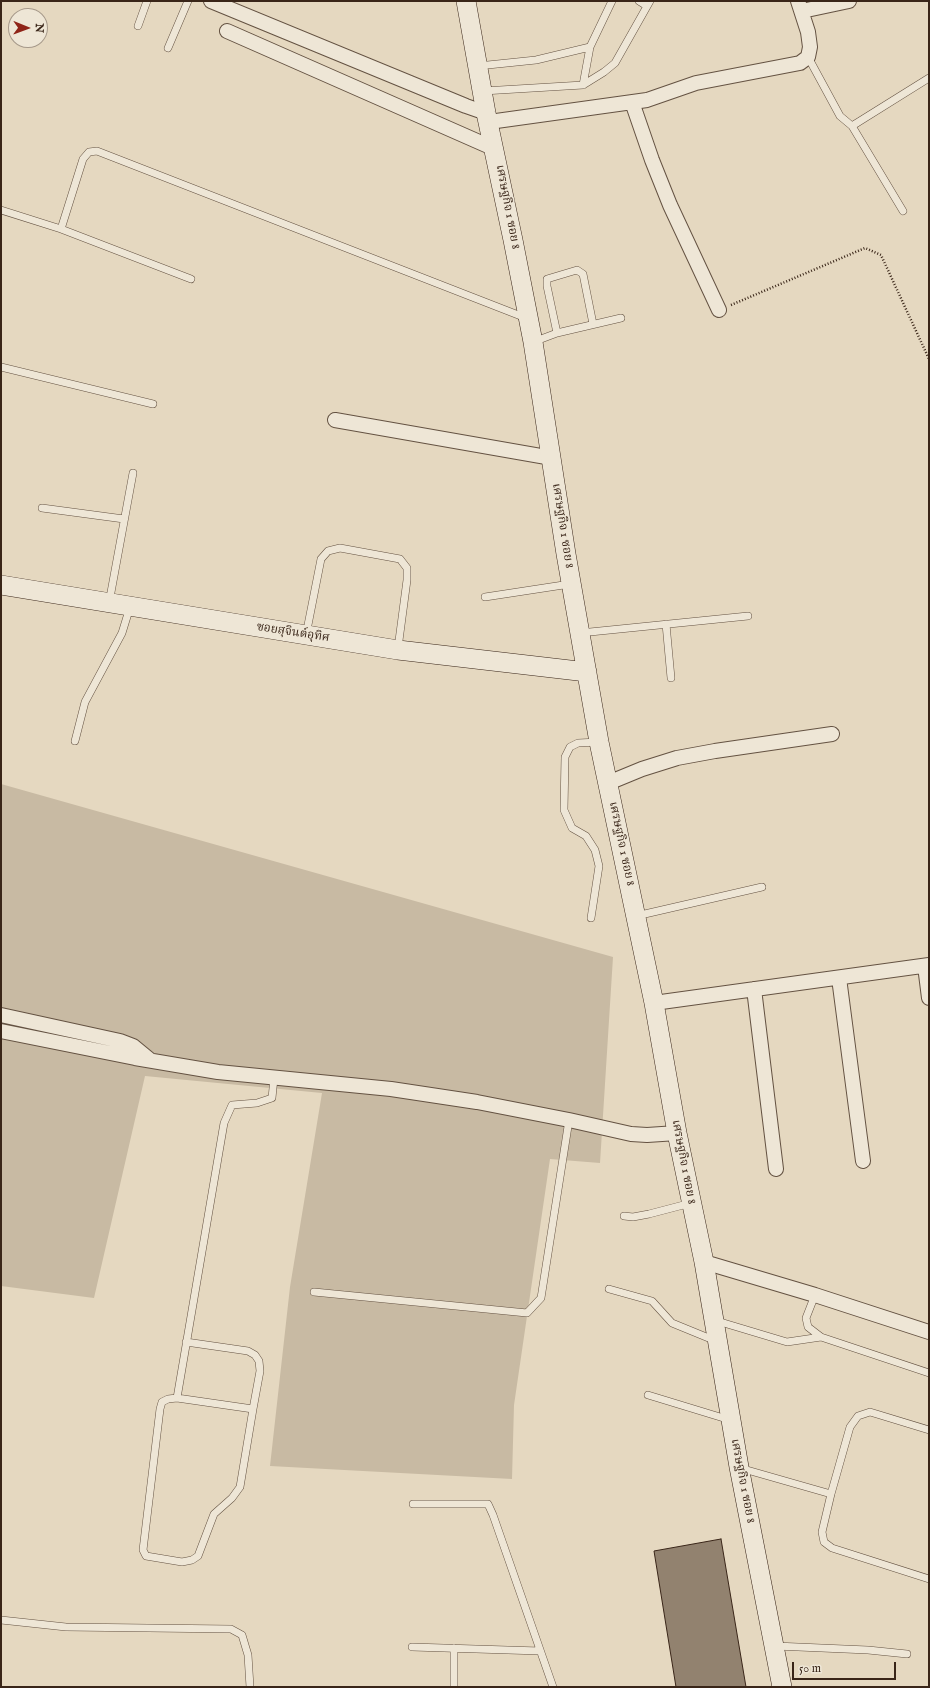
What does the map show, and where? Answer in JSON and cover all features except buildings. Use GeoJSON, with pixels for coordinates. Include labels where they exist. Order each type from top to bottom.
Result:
{"type":"FeatureCollection","features":[{"type":"Feature","properties":{"kind":"street"},"geometry":{"type":"LineString","coordinates":[[211,1],[466,106],[488,117],[647,100],[696,83],[793,65],[808,58],[810,47],[808,32],[800,6],[849,1]]}},
{"type":"Feature","properties":{"kind":"street","name":"เศรษฐกิจ 1 ซอย 8"},"geometry":{"type":"LineString","coordinates":[[464,4],[495,149],[533,342],[566,554],[599,742],[654,1003],[677,1133],[704,1262],[730,1420],[782,1687]]}},
{"type":"Feature","properties":{"kind":"street"},"geometry":{"type":"LineString","coordinates":[[228,30],[495,149]]}},
{"type":"Feature","properties":{"kind":"street"},"geometry":{"type":"LineString","coordinates":[[632,102],[652,160],[670,205],[720,310]]}},
{"type":"Feature","properties":{"kind":"street"},"geometry":{"type":"LineString","coordinates":[[335,420],[552,458]]}},
{"type":"Feature","properties":{"kind":"street","name":"ซอยสุจินต์อุทิศ"},"geometry":{"type":"LineString","coordinates":[[1,585],[398,650],[587,672]]}},
{"type":"Feature","properties":{"kind":"street"},"geometry":{"type":"LineString","coordinates":[[608,783],[642,769],[677,758],[714,751],[832,734]]}},
{"type":"Feature","properties":{"kind":"street"},"geometry":{"type":"LineString","coordinates":[[654,1003],[927,966],[929,998]]}},
{"type":"Feature","properties":{"kind":"street"},"geometry":{"type":"LineString","coordinates":[[839,978],[863,1161]]}},
{"type":"Feature","properties":{"kind":"street"},"geometry":{"type":"LineString","coordinates":[[754,989],[776,1169]]}},
{"type":"Feature","properties":{"kind":"street"},"geometry":{"type":"LineString","coordinates":[[1,1015],[120,1040],[133,1046],[151,1061]]}},
{"type":"Feature","properties":{"kind":"street"},"geometry":{"type":"LineString","coordinates":[[1,1031],[151,1061],[218,1072],[391,1089],[477,1102],[631,1134],[647,1135],[677,1133]]}},
{"type":"Feature","properties":{"kind":"street"},"geometry":{"type":"LineString","coordinates":[[704,1262],[815,1295],[929,1332]]}},
{"type":"Feature","properties":{"kind":"lane"},"geometry":{"type":"LineString","coordinates":[[138,26],[147,1]]}},
{"type":"Feature","properties":{"kind":"lane"},"geometry":{"type":"LineString","coordinates":[[168,48],[188,1]]}},
{"type":"Feature","properties":{"kind":"lane"},"geometry":{"type":"LineString","coordinates":[[583,85],[590,47],[612,1]]}},
{"type":"Feature","properties":{"kind":"lane"},"geometry":{"type":"LineString","coordinates":[[483,91],[583,85],[615,63],[649,4],[639,1]]}},
{"type":"Feature","properties":{"kind":"lane"},"geometry":{"type":"LineString","coordinates":[[478,66],[536,60],[590,47]]}},
{"type":"Feature","properties":{"kind":"lane"},"geometry":{"type":"LineString","coordinates":[[808,58],[840,116],[852,126],[904,211]]}},
{"type":"Feature","properties":{"kind":"lane"},"geometry":{"type":"LineString","coordinates":[[852,126],[929,78]]}},
{"type":"Feature","properties":{"kind":"lane"},"geometry":{"type":"LineString","coordinates":[[61,229],[83,159],[89,152],[97,151],[528,319]]}},
{"type":"Feature","properties":{"kind":"lane"},"geometry":{"type":"LineString","coordinates":[[1,210],[61,229],[191,279]]}},
{"type":"Feature","properties":{"kind":"lane"},"geometry":{"type":"LineString","coordinates":[[557,333],[547,286],[547,279],[577,270],[583,274],[593,324]]}},
{"type":"Feature","properties":{"kind":"lane"},"geometry":{"type":"LineString","coordinates":[[533,342],[557,333],[620,318]]}},
{"type":"Feature","properties":{"kind":"lane"},"geometry":{"type":"LineString","coordinates":[[1,367],[153,404]]}},
{"type":"Feature","properties":{"kind":"lane"},"geometry":{"type":"LineString","coordinates":[[108,603],[133,473]]}},
{"type":"Feature","properties":{"kind":"lane"},"geometry":{"type":"LineString","coordinates":[[42,508],[124,519]]}},
{"type":"Feature","properties":{"kind":"lane"},"geometry":{"type":"LineString","coordinates":[[306,635],[321,559],[328,551],[340,548],[400,559],[407,568],[407,580],[398,650]]}},
{"type":"Feature","properties":{"kind":"lane"},"geometry":{"type":"LineString","coordinates":[[485,597],[572,584]]}},
{"type":"Feature","properties":{"kind":"lane"},"geometry":{"type":"LineString","coordinates":[[75,741],[86,702],[122,633],[130,606]]}},
{"type":"Feature","properties":{"kind":"lane"},"geometry":{"type":"LineString","coordinates":[[580,633],[748,616]]}},
{"type":"Feature","properties":{"kind":"lane"},"geometry":{"type":"LineString","coordinates":[[666,624],[671,678]]}},
{"type":"Feature","properties":{"kind":"lane"},"geometry":{"type":"LineString","coordinates":[[591,918],[599,866],[595,850],[586,836],[572,828],[564,810],[565,757],[570,747],[578,743],[599,742]]}},
{"type":"Feature","properties":{"kind":"lane"},"geometry":{"type":"LineString","coordinates":[[636,916],[762,887]]}},
{"type":"Feature","properties":{"kind":"lane"},"geometry":{"type":"LineString","coordinates":[[177,1398],[224,1123],[232,1105],[257,1103],[272,1098],[274,1078]]}},
{"type":"Feature","properties":{"kind":"lane"},"geometry":{"type":"LineString","coordinates":[[314,1292],[527,1313],[541,1298],[569,1120]]}},
{"type":"Feature","properties":{"kind":"lane"},"geometry":{"type":"LineString","coordinates":[[624,1216],[633,1217],[649,1214],[691,1203]]}},
{"type":"Feature","properties":{"kind":"lane"},"geometry":{"type":"LineString","coordinates":[[609,1289],[652,1301],[672,1323],[716,1341]]}},
{"type":"Feature","properties":{"kind":"lane"},"geometry":{"type":"LineString","coordinates":[[815,1295],[806,1318],[808,1326],[821,1337],[929,1373]]}},
{"type":"Feature","properties":{"kind":"lane"},"geometry":{"type":"LineString","coordinates":[[713,1320],[786,1342],[821,1337]]}},
{"type":"Feature","properties":{"kind":"lane"},"geometry":{"type":"LineString","coordinates":[[186,1342],[248,1352],[256,1355],[259,1361],[260,1371],[240,1488],[232,1498],[214,1514],[198,1556],[192,1560],[182,1562],[153,1559],[146,1556],[143,1550],[162,1402],[168,1398],[177,1398],[253,1409]]}},
{"type":"Feature","properties":{"kind":"lane"},"geometry":{"type":"LineString","coordinates":[[648,1396],[730,1420]]}},
{"type":"Feature","properties":{"kind":"lane"},"geometry":{"type":"LineString","coordinates":[[929,1430],[870,1412],[858,1416],[850,1427],[822,1532],[824,1542],[832,1548],[929,1579]]}},
{"type":"Feature","properties":{"kind":"lane"},"geometry":{"type":"LineString","coordinates":[[739,1468],[831,1494]]}},
{"type":"Feature","properties":{"kind":"lane"},"geometry":{"type":"LineString","coordinates":[[413,1504],[488,1504],[493,1514],[553,1687]]}},
{"type":"Feature","properties":{"kind":"lane"},"geometry":{"type":"LineString","coordinates":[[1,1620],[66,1627],[231,1628],[242,1635],[248,1655],[250,1687]]}},
{"type":"Feature","properties":{"kind":"lane"},"geometry":{"type":"LineString","coordinates":[[773,1646],[868,1650],[907,1654]]}},
{"type":"Feature","properties":{"kind":"lane"},"geometry":{"type":"LineString","coordinates":[[412,1647],[540,1651]]}},
{"type":"Feature","properties":{"kind":"lane"},"geometry":{"type":"LineString","coordinates":[[454,1648],[454,1687]]}},
{"type":"Feature","properties":{"kind":"path"},"geometry":{"type":"LineString","coordinates":[[720,310],[866,248],[881,255],[929,359]]}},
{"type":"Feature","properties":{"kind":"shaded area"},"geometry":{"type":"Polygon","coordinates":[[[1,784],[613,957],[600,1163],[550,1159],[514,1405],[512,1479],[270,1466],[290,1287],[322,1093],[145,1076],[94,1298],[1,1286],[1,784]]]}}]}
